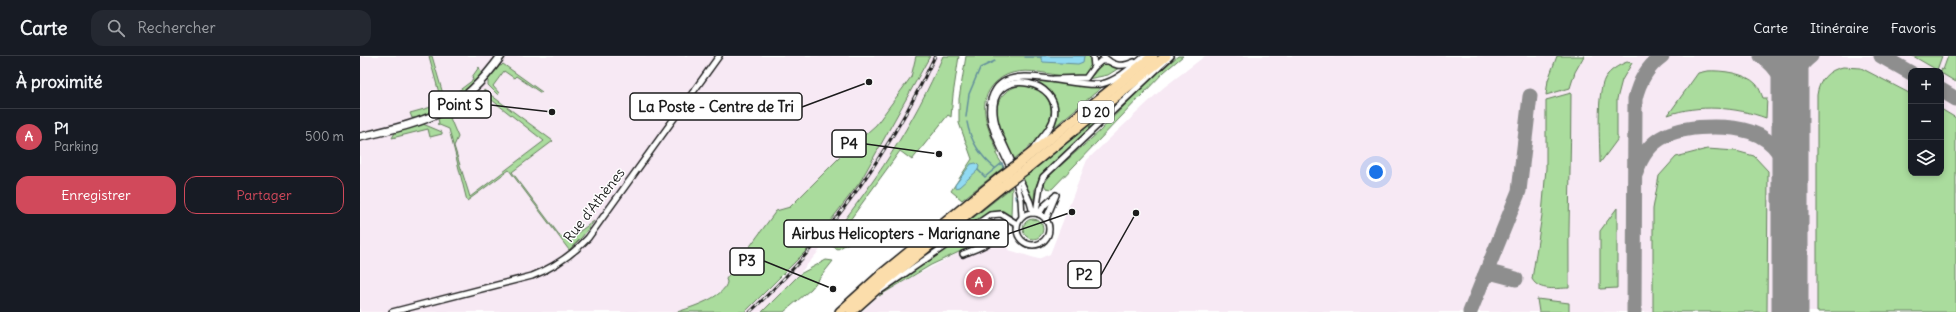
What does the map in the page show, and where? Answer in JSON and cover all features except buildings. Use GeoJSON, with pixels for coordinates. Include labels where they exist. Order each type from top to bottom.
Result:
{"type":"FeatureCollection","features":[{"type":"Feature","properties":{"kind":"highway","name":"D 20"},"geometry":{"type":"LineString","coordinates":[[851,312],[1002,181],[1153,56]]}},
{"type":"Feature","properties":{"kind":"highway","name":"D 20"},"geometry":{"type":"LineString","coordinates":[[1025,162],[1166,56]]}},
{"type":"Feature","properties":{"kind":"highway","name":"D 20"},"geometry":{"type":"LineString","coordinates":[[840,312],[882,274],[1002,181]]}},
{"type":"Feature","properties":{"kind":"street"},"geometry":{"type":"LineString","coordinates":[[360,137],[409,125],[446,111],[473,91],[501,56]]}},
{"type":"Feature","properties":{"kind":"street","name":"Rue d'Athènes"},"geometry":{"type":"LineString","coordinates":[[392,312],[532,276],[554,266],[575,252],[588,238],[718,56]]}},
{"type":"Feature","properties":{"kind":"street"},"geometry":{"type":"LineString","coordinates":[[1093,56],[1094,67]]}},
{"type":"Feature","properties":{"kind":"street"},"geometry":{"type":"LineString","coordinates":[[1103,56],[1108,61],[1117,65],[1125,66],[1140,60]]}},
{"type":"Feature","properties":{"kind":"street"},"geometry":{"type":"LineString","coordinates":[[1025,162],[1051,126],[1054,117],[1054,105],[1050,96],[1043,88],[1026,82],[1016,82],[1002,90],[996,97],[994,105],[997,128],[1010,162],[993,131],[990,119],[989,106],[992,96],[998,87],[1015,77],[1085,85],[1103,83],[1120,75],[1145,56]]}},
{"type":"Feature","properties":{"kind":"street"},"geometry":{"type":"LineString","coordinates":[[1036,213],[1040,186],[1043,177],[1171,56]]}},
{"type":"Feature","properties":{"kind":"street"},"geometry":{"type":"LineString","coordinates":[[1050,80],[1086,78],[1094,67],[1101,61],[1108,61]]}},
{"type":"Feature","properties":{"kind":"street"},"geometry":{"type":"LineString","coordinates":[[1022,217],[1018,181],[1036,213],[1046,219],[1049,228],[1048,236],[1043,242],[1035,245],[1027,245],[1021,241],[1017,234],[1017,224],[1022,217],[1036,213],[1056,195],[1046,219]]}},
{"type":"Feature","properties":{"kind":"street"},"geometry":{"type":"LineString","coordinates":[[851,312],[990,215],[997,214],[1005,216],[1017,224]]}},
{"type":"Feature","properties":{"kind":"street"},"geometry":{"type":"LineString","coordinates":[[963,254],[990,241],[998,233],[999,230],[996,225],[991,223],[979,224]]}},
{"type":"Feature","properties":{"kind":"shaded area"},"geometry":{"type":"Polygon","coordinates":[[[360,56],[916,56],[911,77],[876,125],[841,156],[790,207],[776,211],[727,282],[726,287],[701,305],[676,312],[360,312],[360,56]]]}},
{"type":"Feature","properties":{"kind":"shaded area"},"geometry":{"type":"Polygon","coordinates":[[[930,56],[943,56],[934,78],[896,148],[848,217],[789,286],[762,312],[745,312],[787,272],[860,182],[930,56]]]}},
{"type":"Feature","properties":{"kind":"shaded area"},"geometry":{"type":"Polygon","coordinates":[[[1205,56],[1956,56],[1956,312],[862,312],[875,299],[905,281],[962,251],[1005,234],[1009,250],[1038,259],[1050,254],[1087,160],[1163,88],[1205,56]]]}},
{"type":"Feature","properties":{"kind":"green space"},"geometry":{"type":"Polygon","coordinates":[[[429,56],[432,56],[445,101],[473,80],[472,77],[479,67],[482,75],[468,90],[452,101],[425,114],[412,118],[410,113],[442,104],[429,56]]]}},
{"type":"Feature","properties":{"kind":"green space"},"geometry":{"type":"Polygon","coordinates":[[[916,56],[930,56],[860,182],[812,245],[745,312],[677,312],[714,297],[725,287],[727,282],[726,279],[776,211],[790,207],[841,156],[876,125],[911,77],[916,56]]]}},
{"type":"Feature","properties":{"kind":"green space"},"geometry":{"type":"Polygon","coordinates":[[[943,56],[959,56],[951,117],[948,115],[912,160],[900,151],[847,224],[859,237],[838,249],[826,243],[860,199],[891,154],[919,106],[943,56]]]}},
{"type":"Feature","properties":{"kind":"green space"},"geometry":{"type":"Polygon","coordinates":[[[966,56],[1091,56],[1092,67],[1088,73],[1080,77],[1070,77],[1032,71],[1007,75],[996,82],[989,90],[986,99],[985,117],[998,153],[996,154],[1004,167],[962,200],[951,191],[972,159],[959,123],[959,99],[966,56]]]}},
{"type":"Feature","properties":{"kind":"green space"},"geometry":{"type":"Polygon","coordinates":[[[1178,56],[1183,56],[1164,72],[1052,189],[1046,188],[1044,184],[1051,174],[1100,131],[1147,82],[1178,56]]]}},
{"type":"Feature","properties":{"kind":"green space"},"geometry":{"type":"Polygon","coordinates":[[[1557,56],[1584,56],[1575,72],[1570,88],[1546,95],[1548,80],[1557,56]]]}},
{"type":"Feature","properties":{"kind":"green space"},"geometry":{"type":"Polygon","coordinates":[[[1913,56],[1942,56],[1938,68],[1934,68],[1913,56]]]}},
{"type":"Feature","properties":{"kind":"green space"},"geometry":{"type":"Polygon","coordinates":[[[1948,56],[1956,56],[1956,82],[1944,75],[1944,68],[1948,56]]]}},
{"type":"Feature","properties":{"kind":"green space"},"geometry":{"type":"Polygon","coordinates":[[[1627,62],[1632,63],[1622,80],[1617,99],[1617,140],[1600,163],[1599,107],[1602,85],[1605,78],[1612,70],[1627,62]]]}},
{"type":"Feature","properties":{"kind":"green space"},"geometry":{"type":"Polygon","coordinates":[[[1102,63],[1119,68],[1108,75],[1088,79],[1094,74],[1102,63]]]}},
{"type":"Feature","properties":{"kind":"green space"},"geometry":{"type":"Polygon","coordinates":[[[503,64],[542,92],[541,93],[516,76],[514,78],[504,71],[493,86],[499,93],[498,95],[488,85],[488,80],[498,65],[501,66],[503,64]]]}},
{"type":"Feature","properties":{"kind":"green space"},"geometry":{"type":"Polygon","coordinates":[[[1838,68],[1861,68],[1908,92],[1908,176],[1944,176],[1944,111],[1956,118],[1956,312],[1817,312],[1817,95],[1822,80],[1825,76],[1838,68]]]}},
{"type":"Feature","properties":{"kind":"green space"},"geometry":{"type":"Polygon","coordinates":[[[1707,71],[1733,73],[1752,80],[1758,87],[1763,98],[1767,98],[1766,118],[1742,111],[1717,108],[1692,109],[1668,115],[1698,73],[1707,71]]]}},
{"type":"Feature","properties":{"kind":"green space"},"geometry":{"type":"Polygon","coordinates":[[[1038,81],[1101,88],[1054,127],[1057,119],[1057,106],[1052,95],[1038,81]]]}},
{"type":"Feature","properties":{"kind":"green space"},"geometry":{"type":"Polygon","coordinates":[[[1021,85],[1036,88],[1045,95],[1051,107],[1051,116],[1042,133],[1028,148],[1013,160],[999,127],[997,106],[1001,98],[1008,90],[1021,85]]]}},
{"type":"Feature","properties":{"kind":"green space"},"geometry":{"type":"Polygon","coordinates":[[[484,90],[553,141],[512,172],[560,236],[569,239],[594,221],[582,237],[569,250],[509,170],[467,201],[449,129],[437,124],[439,123],[438,119],[466,101],[473,105],[450,118],[458,137],[454,146],[470,197],[544,141],[492,100],[489,103],[482,95],[484,90]]]}},
{"type":"Feature","properties":{"kind":"green space"},"geometry":{"type":"Polygon","coordinates":[[[1571,93],[1569,288],[1544,288],[1535,283],[1532,279],[1542,215],[1546,168],[1546,100],[1571,93]]]}},
{"type":"Feature","properties":{"kind":"green space"},"geometry":{"type":"Polygon","coordinates":[[[1116,102],[1117,104],[1041,174],[1035,188],[1034,199],[1031,199],[1021,179],[1116,102]]]}},
{"type":"Feature","properties":{"kind":"green space"},"geometry":{"type":"Polygon","coordinates":[[[423,124],[442,132],[442,134],[430,137],[428,129],[392,138],[396,131],[423,124]]]}},
{"type":"Feature","properties":{"kind":"green space"},"geometry":{"type":"Polygon","coordinates":[[[1707,149],[1736,151],[1754,156],[1768,171],[1767,312],[1653,312],[1653,209],[1659,176],[1676,157],[1707,149]]]}},
{"type":"Feature","properties":{"kind":"green space"},"geometry":{"type":"Polygon","coordinates":[[[1012,187],[1011,216],[999,211],[988,213],[912,266],[1012,187]]]}},
{"type":"Feature","properties":{"kind":"green space"},"geometry":{"type":"Polygon","coordinates":[[[1617,208],[1617,288],[1600,289],[1600,231],[1617,208]]]}},
{"type":"Feature","properties":{"kind":"green space"},"geometry":{"type":"Polygon","coordinates":[[[1033,219],[1040,222],[1043,229],[1040,236],[1033,239],[1026,236],[1023,229],[1026,222],[1033,219]]]}},
{"type":"Feature","properties":{"kind":"green space"},"geometry":{"type":"Polygon","coordinates":[[[990,226],[994,232],[989,238],[931,265],[879,296],[973,230],[990,226]]]}},
{"type":"Feature","properties":{"kind":"green space"},"geometry":{"type":"Polygon","coordinates":[[[826,260],[833,261],[811,289],[784,312],[762,312],[800,274],[826,260]]]}},
{"type":"Feature","properties":{"kind":"green space"},"geometry":{"type":"Polygon","coordinates":[[[1537,299],[1569,303],[1569,312],[1539,312],[1537,299]]]}},
{"type":"Feature","properties":{"kind":"water"},"geometry":{"type":"Polygon","coordinates":[[[1041,56],[1084,56],[1083,62],[1078,64],[1043,62],[1041,56]]]}},
{"type":"Feature","properties":{"kind":"water"},"geometry":{"type":"Polygon","coordinates":[[[976,163],[979,166],[978,170],[959,187],[955,188],[955,185],[971,164],[976,163]]]}},
{"type":"Feature","properties":{"kind":"waterway"},"geometry":{"type":"LineString","coordinates":[[1025,57],[1041,57]]}},
{"type":"Feature","properties":{"kind":"waterway"},"geometry":{"type":"LineString","coordinates":[[966,117],[969,94],[980,68],[995,61]]}},
{"type":"Feature","properties":{"kind":"waterway"},"geometry":{"type":"LineString","coordinates":[[967,122],[973,142],[985,159],[995,168]]}},
{"type":"Feature","properties":{"kind":"waterway"},"geometry":{"type":"LineString","coordinates":[[978,170],[985,177],[1002,163],[1003,168]]}},
{"type":"Feature","properties":{"kind":"waterway"},"geometry":{"type":"LineString","coordinates":[[1015,196],[1016,200]]}},
{"type":"Feature","properties":{"kind":"taxiway"},"geometry":{"type":"LineString","coordinates":[[1634,312],[1635,99],[1644,75],[1662,56]]}},
{"type":"Feature","properties":{"kind":"taxiway"},"geometry":{"type":"LineString","coordinates":[[1761,56],[1774,67],[1782,80],[1791,110]]}},
{"type":"Feature","properties":{"kind":"taxiway"},"geometry":{"type":"LineString","coordinates":[[1791,98],[1793,80],[1802,64],[1811,56]]}},
{"type":"Feature","properties":{"kind":"taxiway"},"geometry":{"type":"LineString","coordinates":[[1881,56],[1908,71]]}},
{"type":"Feature","properties":{"kind":"taxiway"},"geometry":{"type":"LineString","coordinates":[[1944,92],[1956,99]]}},
{"type":"Feature","properties":{"kind":"taxiway"},"geometry":{"type":"LineString","coordinates":[[1470,312],[1519,191],[1530,96]]}},
{"type":"Feature","properties":{"kind":"taxiway"},"geometry":{"type":"LineString","coordinates":[[1636,173],[1641,160],[1648,149],[1656,141],[1666,135],[1677,131],[1701,127],[1742,129],[1758,135],[1766,140],[1779,153],[1788,172],[1791,194]]}},
{"type":"Feature","properties":{"kind":"taxiway"},"geometry":{"type":"LineString","coordinates":[[1484,277],[1493,273],[1516,279]]}},
{"type":"Feature","properties":{"kind":"runway"},"geometry":{"type":"LineString","coordinates":[[1790,56],[1790,312]]}},
{"type":"Feature","properties":{"kind":"railway"},"geometry":{"type":"LineString","coordinates":[[750,312],[805,255],[855,193],[898,127],[935,56]]}},
{"type":"Feature","properties":{"kind":"place","name":"La Poste - Centre de Tri"},"geometry":{"type":"Point","coordinates":[869,82]}},
{"type":"Feature","properties":{"kind":"place","name":"Point S"},"geometry":{"type":"Point","coordinates":[552,112]}},
{"type":"Feature","properties":{"kind":"place","name":"P4"},"geometry":{"type":"Point","coordinates":[939,154]}},
{"type":"Feature","properties":{"kind":"place","name":"Airbus Helicopters - Marignane"},"geometry":{"type":"Point","coordinates":[1072,212]}},
{"type":"Feature","properties":{"kind":"place","name":"P2"},"geometry":{"type":"Point","coordinates":[1136,213]}},
{"type":"Feature","properties":{"kind":"place","name":"P1"},"geometry":{"type":"Point","coordinates":[979,282]}},
{"type":"Feature","properties":{"kind":"place","name":"P3"},"geometry":{"type":"Point","coordinates":[833,289]}}]}
